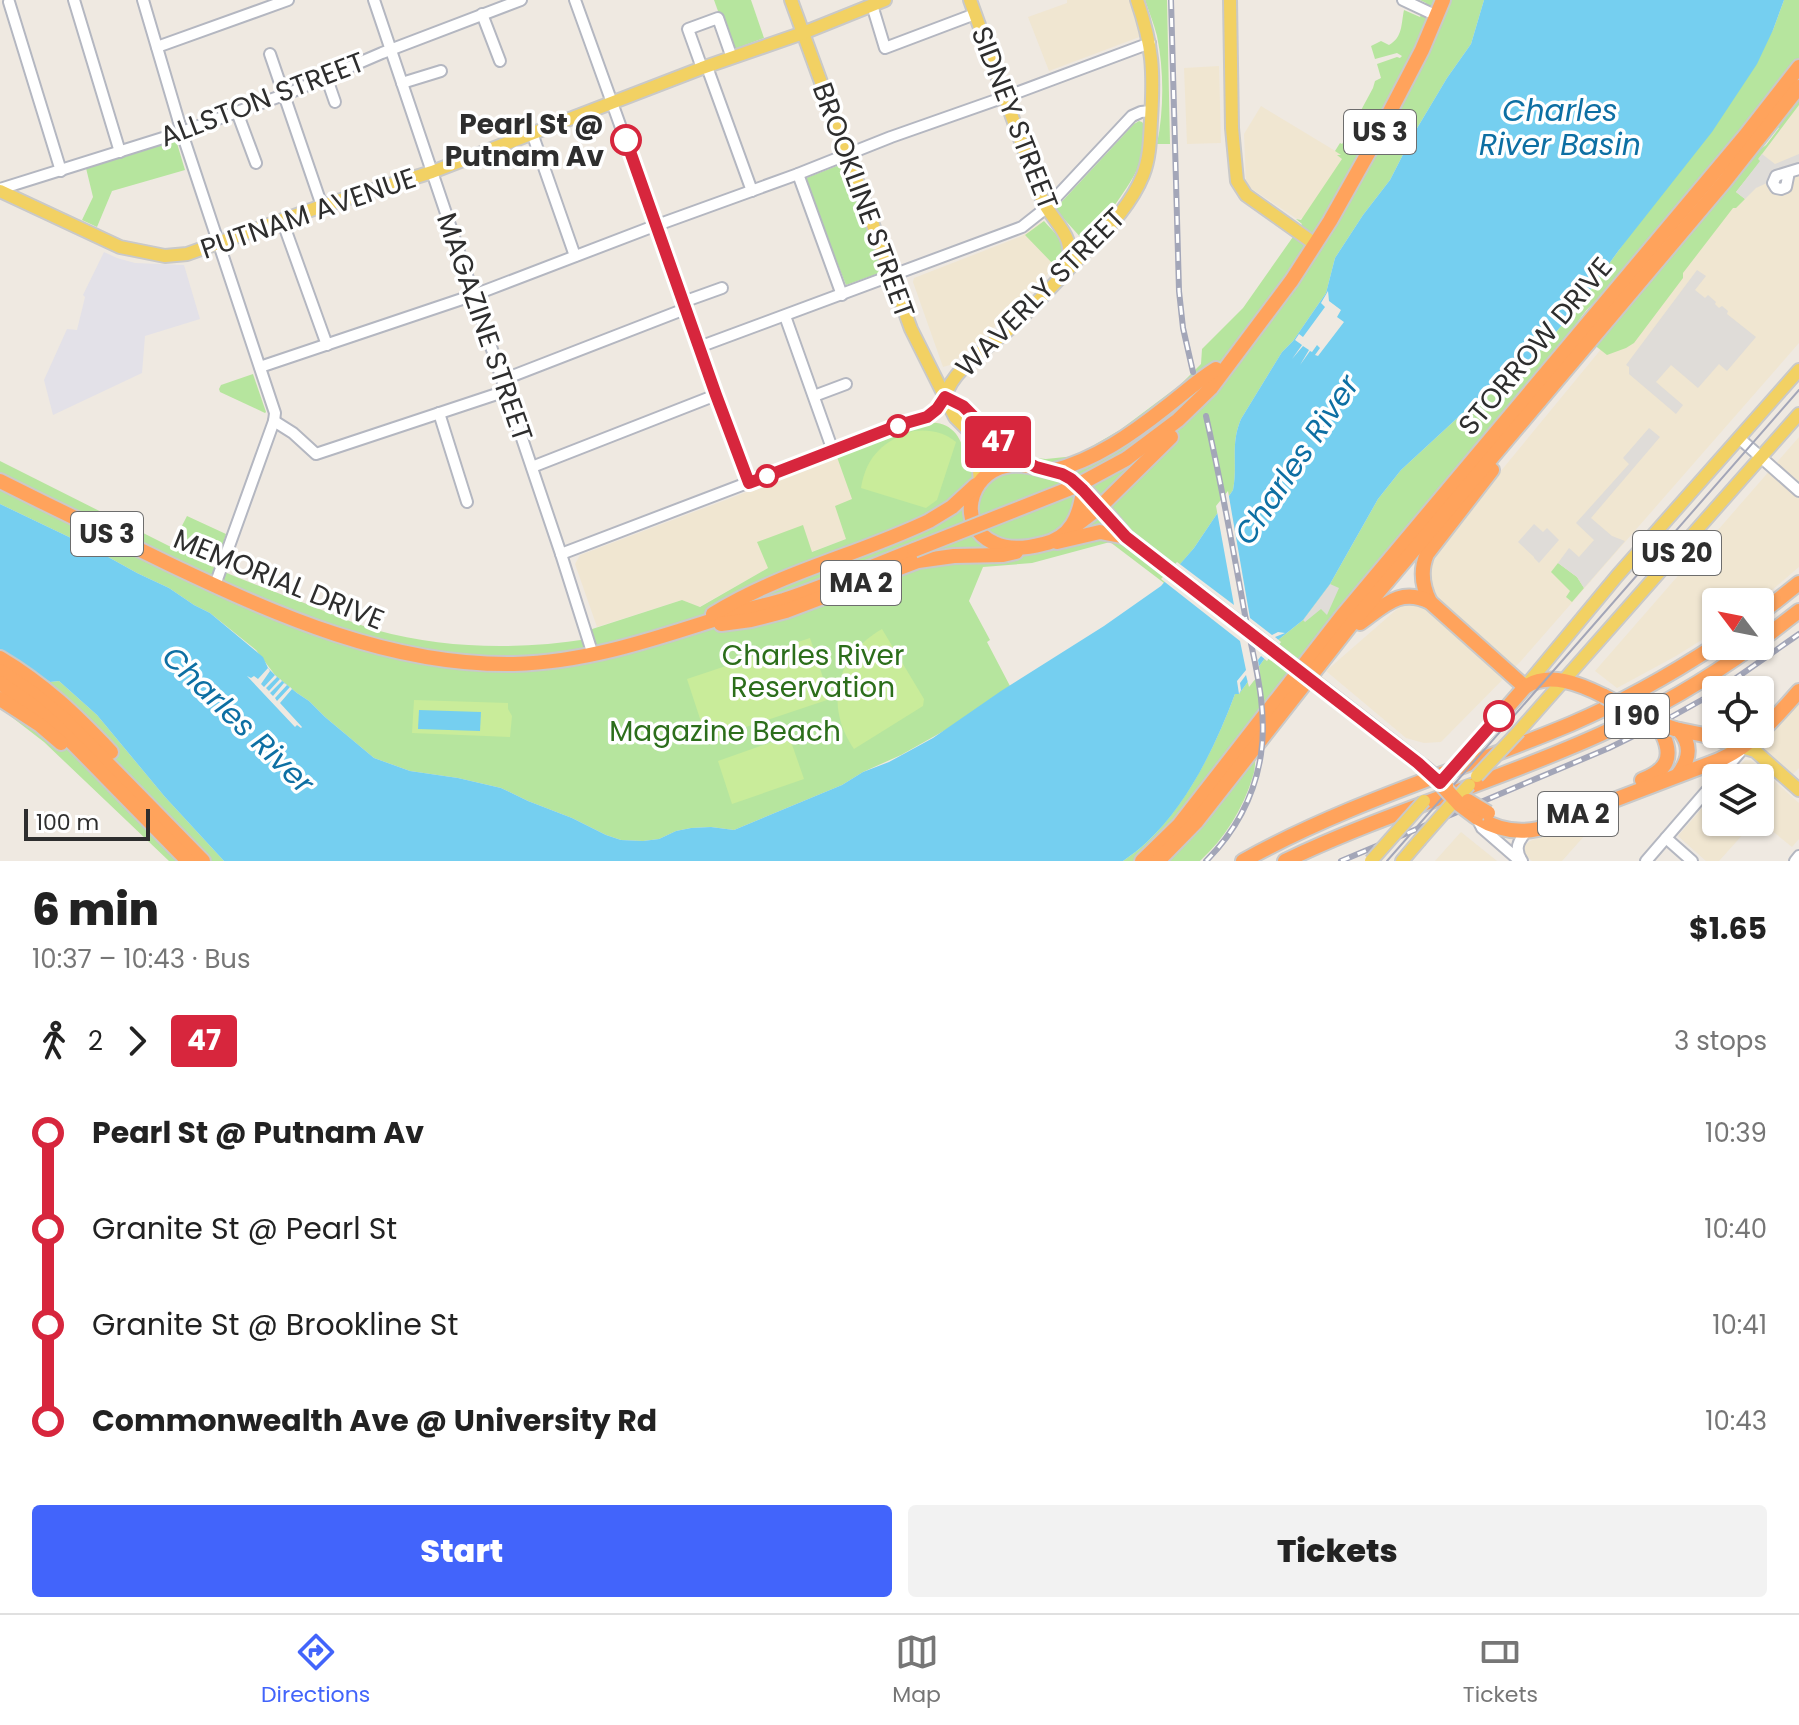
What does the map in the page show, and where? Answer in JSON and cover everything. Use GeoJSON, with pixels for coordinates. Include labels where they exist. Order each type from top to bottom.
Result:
{"type":"FeatureCollection","features":[{"type":"Feature","properties":{"kind":"highway","name":"MEMORIAL DRIVE"},"geometry":{"type":"LineString","coordinates":[[0,481],[261,606],[381,649],[462,662],[512,664],[593,655],[692,627],[739,611],[779,592],[913,545],[1124,455],[1219,372],[1242,347],[1284,290],[1343,199],[1422,50],[1443,0]]}},
{"type":"Feature","properties":{"kind":"highway","name":"STORROW DRIVE"},"geometry":{"type":"LineString","coordinates":[[1142,861],[1188,814],[1361,593],[1745,136],[1799,67]]}},
{"type":"Feature","properties":{"kind":"highway","name":"STORROW DRIVE"},"geometry":{"type":"LineString","coordinates":[[1158,861],[1213,801],[1343,635],[1725,181],[1799,87]]}},
{"type":"Feature","properties":{"kind":"highway"},"geometry":{"type":"LineString","coordinates":[[1052,471],[1077,464],[1117,442],[1146,423],[1195,382],[1219,372]]}},
{"type":"Feature","properties":{"kind":"highway"},"geometry":{"type":"LineString","coordinates":[[980,482],[970,507],[972,519],[978,531],[990,541],[1009,547],[1038,545],[1061,536],[1100,507],[1209,400],[1219,372]]}},
{"type":"Feature","properties":{"kind":"highway"},"geometry":{"type":"LineString","coordinates":[[1430,602],[1423,579],[1427,554],[1489,474],[1519,425]]}},
{"type":"Feature","properties":{"kind":"highway","name":"MA 2"},"geometry":{"type":"LineString","coordinates":[[692,627],[761,588],[935,518],[952,507],[989,473],[1004,466],[1036,467],[1068,476],[1126,537],[1422,766],[1458,798]]}},
{"type":"Feature","properties":{"kind":"highway"},"geometry":{"type":"LineString","coordinates":[[1061,536],[1078,516],[1083,490]]}},
{"type":"Feature","properties":{"kind":"highway","name":"MA 2"},"geometry":{"type":"LineString","coordinates":[[692,627],[744,622],[786,611],[918,561],[954,556],[1003,555],[1097,532],[1126,537]]}},
{"type":"Feature","properties":{"kind":"highway"},"geometry":{"type":"LineString","coordinates":[[1343,635],[1423,579]]}},
{"type":"Feature","properties":{"kind":"highway"},"geometry":{"type":"LineString","coordinates":[[1774,603],[1799,583]]}},
{"type":"Feature","properties":{"kind":"highway"},"geometry":{"type":"LineString","coordinates":[[1394,600],[1409,595],[1430,602],[1525,687],[1537,680],[1564,681],[1583,686],[1686,739],[1689,752],[1687,763],[1678,775]]}},
{"type":"Feature","properties":{"kind":"highway"},"geometry":{"type":"LineString","coordinates":[[1774,630],[1799,611]]}},
{"type":"Feature","properties":{"kind":"highway","name":"I 90"},"geometry":{"type":"LineString","coordinates":[[1243,861],[1343,812],[1598,712],[1702,653]]}},
{"type":"Feature","properties":{"kind":"highway"},"geometry":{"type":"LineString","coordinates":[[0,658],[46,688],[89,727],[143,789],[168,825]]}},
{"type":"Feature","properties":{"kind":"highway","name":"I 90"},"geometry":{"type":"LineString","coordinates":[[1285,861],[1354,830],[1599,735],[1731,660]]}},
{"type":"Feature","properties":{"kind":"highway"},"geometry":{"type":"LineString","coordinates":[[0,671],[66,721],[203,861]]}},
{"type":"Feature","properties":{"kind":"highway"},"geometry":{"type":"LineString","coordinates":[[0,683],[45,716],[188,861]]}},
{"type":"Feature","properties":{"kind":"highway","name":"US 20"},"geometry":{"type":"LineString","coordinates":[[1440,783],[1525,687]]}},
{"type":"Feature","properties":{"kind":"highway","name":"MA 2"},"geometry":{"type":"LineString","coordinates":[[1774,719],[1799,691]]}},
{"type":"Feature","properties":{"kind":"highway"},"geometry":{"type":"LineString","coordinates":[[0,699],[40,725],[112,782]]}},
{"type":"Feature","properties":{"kind":"highway"},"geometry":{"type":"LineString","coordinates":[[1668,729],[1702,735]]}},
{"type":"Feature","properties":{"kind":"highway"},"geometry":{"type":"LineString","coordinates":[[1458,798],[1482,815],[1507,821],[1535,820],[1660,771],[1666,760],[1668,729]]}},
{"type":"Feature","properties":{"kind":"highway","name":"MA 2"},"geometry":{"type":"LineString","coordinates":[[1482,815],[1499,828],[1527,831],[1562,821],[1727,756],[1735,748]]}},
{"type":"Feature","properties":{"kind":"main road","name":"BROOKLINE STREET"},"geometry":{"type":"LineString","coordinates":[[791,0],[915,339],[955,417],[971,433],[975,442],[980,482]]}},
{"type":"Feature","properties":{"kind":"main road","name":"SIDNEY STREET"},"geometry":{"type":"LineString","coordinates":[[970,0],[1046,208],[1068,239],[1070,252],[1067,266],[1060,277]]}},
{"type":"Feature","properties":{"kind":"main road","name":"WAVERLY STREET"},"geometry":{"type":"LineString","coordinates":[[945,397],[956,375],[1017,322],[1119,215],[1138,184],[1148,155],[1153,73],[1150,43],[1137,0]]}},
{"type":"Feature","properties":{"kind":"main road"},"geometry":{"type":"LineString","coordinates":[[1230,0],[1232,118],[1237,181],[1246,195],[1315,244]]}},
{"type":"Feature","properties":{"kind":"main road","name":"PUTNAM AVENUE"},"geometry":{"type":"LineString","coordinates":[[0,190],[120,247],[165,256],[187,254],[322,206],[432,172],[879,2]]}},
{"type":"Feature","properties":{"kind":"main road"},"geometry":{"type":"LineString","coordinates":[[1061,228],[1086,250]]}},
{"type":"Feature","properties":{"kind":"main road","name":"US 20"},"geometry":{"type":"LineString","coordinates":[[1525,687],[1617,576],[1799,370]]}},
{"type":"Feature","properties":{"kind":"main road","name":"BROOKLINE STREET"},"geometry":{"type":"LineString","coordinates":[[945,397],[963,406],[1011,454],[1036,467]]}},
{"type":"Feature","properties":{"kind":"main road","name":"US 20"},"geometry":{"type":"LineString","coordinates":[[1402,861],[1799,414]]}},
{"type":"Feature","properties":{"kind":"main road"},"geometry":{"type":"LineString","coordinates":[[1752,748],[1799,790]]}},
{"type":"Feature","properties":{"kind":"main road","name":"US 20"},"geometry":{"type":"LineString","coordinates":[[1371,861],[1440,783]]}},
{"type":"Feature","properties":{"kind":"street"},"geometry":{"type":"LineString","coordinates":[[74,0],[120,152]]}},
{"type":"Feature","properties":{"kind":"street"},"geometry":{"type":"LineString","coordinates":[[143,0],[182,132],[275,413],[215,585]]}},
{"type":"Feature","properties":{"kind":"street"},"geometry":{"type":"LineString","coordinates":[[157,47],[288,0]]}},
{"type":"Feature","properties":{"kind":"street","name":"MAGAZINE STREET"},"geometry":{"type":"LineString","coordinates":[[374,0],[593,655]]}},
{"type":"Feature","properties":{"kind":"street","name":"ALLSTON STREET"},"geometry":{"type":"LineString","coordinates":[[0,190],[182,132],[284,95],[390,49],[521,0]]}},
{"type":"Feature","properties":{"kind":"street"},"geometry":{"type":"LineString","coordinates":[[575,0],[749,483]]}},
{"type":"Feature","properties":{"kind":"street"},"geometry":{"type":"LineString","coordinates":[[1403,0],[1437,16]]}},
{"type":"Feature","properties":{"kind":"street"},"geometry":{"type":"LineString","coordinates":[[8,2],[61,171]]}},
{"type":"Feature","properties":{"kind":"street"},"geometry":{"type":"LineString","coordinates":[[879,2],[885,48],[975,14]]}},
{"type":"Feature","properties":{"kind":"street"},"geometry":{"type":"LineString","coordinates":[[482,14],[500,61]]}},
{"type":"Feature","properties":{"kind":"street"},"geometry":{"type":"LineString","coordinates":[[732,58],[718,18],[688,29],[752,191]]}},
{"type":"Feature","properties":{"kind":"street"},"geometry":{"type":"LineString","coordinates":[[260,367],[474,295],[1150,43]]}},
{"type":"Feature","properties":{"kind":"street"},"geometry":{"type":"LineString","coordinates":[[270,54],[322,206]]}},
{"type":"Feature","properties":{"kind":"street"},"geometry":{"type":"LineString","coordinates":[[402,83],[441,71]]}},
{"type":"Feature","properties":{"kind":"street"},"geometry":{"type":"LineString","coordinates":[[326,76],[335,102]]}},
{"type":"Feature","properties":{"kind":"street"},"geometry":{"type":"LineString","coordinates":[[699,347],[1012,232],[1046,208],[1132,116],[1151,111]]}},
{"type":"Feature","properties":{"kind":"street"},"geometry":{"type":"LineString","coordinates":[[237,112],[256,163]]}},
{"type":"Feature","properties":{"kind":"street"},"geometry":{"type":"LineString","coordinates":[[532,133],[575,256]]}},
{"type":"Feature","properties":{"kind":"street"},"geometry":{"type":"LineString","coordinates":[[798,174],[842,295]]}},
{"type":"Feature","properties":{"kind":"street"},"geometry":{"type":"LineString","coordinates":[[282,220],[327,345]]}},
{"type":"Feature","properties":{"kind":"street"},"geometry":{"type":"LineString","coordinates":[[502,380],[722,288]]}},
{"type":"Feature","properties":{"kind":"street"},"geometry":{"type":"LineString","coordinates":[[785,316],[833,451]]}},
{"type":"Feature","properties":{"kind":"street"},"geometry":{"type":"LineString","coordinates":[[814,396],[846,384]]}},
{"type":"Feature","properties":{"kind":"street"},"geometry":{"type":"LineString","coordinates":[[274,421],[316,454],[506,391]]}},
{"type":"Feature","properties":{"kind":"street"},"geometry":{"type":"LineString","coordinates":[[532,467],[716,395]]}},
{"type":"Feature","properties":{"kind":"street"},"geometry":{"type":"LineString","coordinates":[[561,554],[927,417],[945,397]]}},
{"type":"Feature","properties":{"kind":"street"},"geometry":{"type":"LineString","coordinates":[[439,413],[467,502]]}},
{"type":"Feature","properties":{"kind":"street"},"geometry":{"type":"LineString","coordinates":[[1739,438],[1799,491]]}},
{"type":"Feature","properties":{"kind":"street"},"geometry":{"type":"LineString","coordinates":[[1646,861],[1702,796]]}},
{"type":"Feature","properties":{"kind":"street"},"geometry":{"type":"LineString","coordinates":[[1482,815],[1482,828],[1521,861]]}},
{"type":"Feature","properties":{"kind":"street"},"geometry":{"type":"LineString","coordinates":[[1521,861],[1518,845],[1527,831]]}},
{"type":"Feature","properties":{"kind":"street"},"geometry":{"type":"LineString","coordinates":[[1666,838],[1692,861]]}},
{"type":"Feature","properties":{"kind":"street"},"geometry":{"type":"LineString","coordinates":[[1795,861],[1799,856]]}},
{"type":"Feature","properties":{"kind":"shaded area"},"geometry":{"type":"Polygon","coordinates":[[[1067,0],[1130,0],[1142,36],[1049,71],[1028,17],[1067,3],[1067,0]]]}},
{"type":"Feature","properties":{"kind":"shaded area"},"geometry":{"type":"Polygon","coordinates":[[[1219,66],[1221,143],[1187,144],[1184,68],[1219,66]]]}},
{"type":"Feature","properties":{"kind":"shaded area"},"geometry":{"type":"Polygon","coordinates":[[[1799,105],[1799,343],[1521,661],[1441,742],[1424,743],[1406,738],[1326,671],[1404,603],[1500,472],[1799,105]]]}},
{"type":"Feature","properties":{"kind":"shaded area"},"geometry":{"type":"Polygon","coordinates":[[[1261,106],[1347,158],[1304,218],[1297,219],[1246,183],[1244,134],[1261,106]]]}},
{"type":"Feature","properties":{"kind":"shaded area"},"geometry":{"type":"Polygon","coordinates":[[[1762,154],[1775,164],[1799,154],[1799,163],[1776,171],[1769,182],[1756,188],[1745,199],[1736,192],[1762,154]]]}},
{"type":"Feature","properties":{"kind":"shaded area"},"geometry":{"type":"Polygon","coordinates":[[[1042,221],[1062,244],[1061,256],[1055,266],[1020,305],[950,365],[943,367],[914,278],[1022,236],[1042,221]]]}},
{"type":"Feature","properties":{"kind":"shaded area"},"geometry":{"type":"Polygon","coordinates":[[[104,252],[135,263],[184,265],[200,319],[145,336],[142,373],[53,415],[44,380],[67,329],[77,330],[83,295],[104,252]]]}},
{"type":"Feature","properties":{"kind":"shaded area"},"geometry":{"type":"Polygon","coordinates":[[[1697,270],[1706,276],[1695,290],[1705,298],[1708,295],[1719,308],[1722,306],[1728,311],[1727,314],[1756,337],[1727,371],[1719,364],[1698,388],[1671,365],[1656,382],[1683,405],[1676,414],[1629,374],[1626,365],[1697,270]]]}},
{"type":"Feature","properties":{"kind":"shaded area"},"geometry":{"type":"Polygon","coordinates":[[[936,422],[957,435],[965,460],[846,539],[768,568],[699,607],[682,600],[597,627],[575,564],[580,555],[936,422]]]}},
{"type":"Feature","properties":{"kind":"shaded area"},"geometry":{"type":"Polygon","coordinates":[[[1649,428],[1660,437],[1591,518],[1612,536],[1625,541],[1584,588],[1577,577],[1558,563],[1569,548],[1579,557],[1594,540],[1576,523],[1629,464],[1623,458],[1649,428]]]}},
{"type":"Feature","properties":{"kind":"shaded area"},"geometry":{"type":"Polygon","coordinates":[[[1799,437],[1799,567],[1774,588],[1702,588],[1702,640],[1617,688],[1595,671],[1799,437]]]}},
{"type":"Feature","properties":{"kind":"shaded area"},"geometry":{"type":"Polygon","coordinates":[[[1534,524],[1543,532],[1547,528],[1559,540],[1539,563],[1518,542],[1534,524]]]}},
{"type":"Feature","properties":{"kind":"shaded area"},"geometry":{"type":"Polygon","coordinates":[[[1330,584],[1339,588],[1327,615],[1321,609],[1305,622],[1303,620],[1330,584]]]}},
{"type":"Feature","properties":{"kind":"shaded area"},"geometry":{"type":"Polygon","coordinates":[[[1799,704],[1799,768],[1793,774],[1765,749],[1774,748],[1774,731],[1799,704]]]}},
{"type":"Feature","properties":{"kind":"shaded area"},"geometry":{"type":"Polygon","coordinates":[[[1751,760],[1755,764],[1741,764],[1751,760]]]}},
{"type":"Feature","properties":{"kind":"shaded area"},"geometry":{"type":"Polygon","coordinates":[[[1774,781],[1799,803],[1799,839],[1792,847],[1774,832],[1774,781]]]}},
{"type":"Feature","properties":{"kind":"shaded area"},"geometry":{"type":"Polygon","coordinates":[[[1702,808],[1702,836],[1741,836],[1719,861],[1706,861],[1678,836],[1702,808]]]}},
{"type":"Feature","properties":{"kind":"shaded area"},"geometry":{"type":"Polygon","coordinates":[[[1597,814],[1601,817],[1562,861],[1532,861],[1525,855],[1524,846],[1530,841],[1597,814]]]}},
{"type":"Feature","properties":{"kind":"shaded area"},"geometry":{"type":"Polygon","coordinates":[[[1461,832],[1497,861],[1435,861],[1461,832]]]}},
{"type":"Feature","properties":{"kind":"green space"},"geometry":{"type":"Polygon","coordinates":[[[714,0],[751,0],[764,38],[732,50],[714,0]]]}},
{"type":"Feature","properties":{"kind":"green space"},"geometry":{"type":"Polygon","coordinates":[[[1145,0],[1167,0],[1170,144],[1157,144],[1162,104],[1161,62],[1157,36],[1145,0]]]}},
{"type":"Feature","properties":{"kind":"green space","name":"Charles River Reservation"},"geometry":{"type":"Polygon","coordinates":[[[1420,0],[1484,0],[1471,44],[1413,135],[1390,180],[1335,258],[1326,293],[1282,352],[1241,419],[1236,437],[1233,490],[1194,548],[1164,583],[1110,542],[1032,563],[983,567],[969,601],[1010,686],[949,728],[901,755],[842,785],[734,830],[691,828],[659,839],[621,840],[501,788],[410,771],[374,758],[275,675],[256,650],[210,613],[92,548],[0,504],[0,461],[171,547],[187,516],[226,534],[217,562],[211,566],[366,627],[429,641],[482,646],[561,643],[588,639],[586,631],[682,600],[700,607],[768,568],[757,542],[803,525],[812,552],[846,539],[835,506],[852,499],[837,457],[929,423],[946,426],[957,436],[963,450],[963,467],[1001,455],[1046,459],[1075,456],[1120,430],[1180,385],[1201,364],[1202,349],[1243,308],[1302,224],[1296,219],[1301,220],[1342,159],[1335,151],[1345,140],[1375,81],[1381,78],[1377,64],[1402,56],[1397,53],[1375,59],[1371,46],[1381,41],[1389,45],[1394,42],[1401,30],[1404,10],[1420,17],[1426,3],[1420,0]]]}},
{"type":"Feature","properties":{"kind":"green space"},"geometry":{"type":"Polygon","coordinates":[[[1784,0],[1799,0],[1799,58],[1606,293],[1583,314],[1257,752],[1249,788],[1225,833],[1200,861],[1123,861],[1147,842],[1175,810],[1210,753],[1235,694],[1239,694],[1278,640],[1303,620],[1330,584],[1378,499],[1401,470],[1466,410],[1504,383],[1539,352],[1579,305],[1773,30],[1784,0]]]}},
{"type":"Feature","properties":{"kind":"green space"},"geometry":{"type":"Polygon","coordinates":[[[1799,93],[1799,105],[1736,192],[1745,199],[1733,208],[1634,343],[1607,355],[1593,344],[1753,155],[1766,145],[1799,93]]]}},
{"type":"Feature","properties":{"kind":"green space"},"geometry":{"type":"Polygon","coordinates":[[[1139,121],[1145,126],[1144,149],[1139,166],[1117,202],[1083,240],[1055,209],[1139,121]]]}},
{"type":"Feature","properties":{"kind":"green space"},"geometry":{"type":"Polygon","coordinates":[[[176,140],[185,170],[112,191],[97,227],[82,220],[93,197],[86,168],[176,140]]]}},
{"type":"Feature","properties":{"kind":"green space"},"geometry":{"type":"Polygon","coordinates":[[[842,164],[882,272],[846,285],[806,178],[842,164]]]}},
{"type":"Feature","properties":{"kind":"green space"},"geometry":{"type":"Polygon","coordinates":[[[1044,221],[1063,247],[1055,266],[1025,235],[1044,221]]]}},
{"type":"Feature","properties":{"kind":"green space"},"geometry":{"type":"Polygon","coordinates":[[[253,374],[265,413],[219,389],[221,385],[253,374]]]}},
{"type":"Feature","properties":{"kind":"green space"},"geometry":{"type":"Polygon","coordinates":[[[914,431],[936,432],[956,442],[937,500],[926,508],[861,488],[867,467],[878,451],[894,439],[914,431]]]}},
{"type":"Feature","properties":{"kind":"green space"},"geometry":{"type":"Polygon","coordinates":[[[1558,563],[1577,577],[1584,588],[1572,602],[1566,597],[1570,591],[1551,572],[1558,563]]]}},
{"type":"Feature","properties":{"kind":"green space"},"geometry":{"type":"Polygon","coordinates":[[[882,629],[924,699],[923,706],[854,749],[839,716],[840,683],[854,653],[882,629]]]}},
{"type":"Feature","properties":{"kind":"green space","name":"Magazine Beach"},"geometry":{"type":"Polygon","coordinates":[[[810,638],[830,699],[707,740],[687,679],[810,638]]]}},
{"type":"Feature","properties":{"kind":"green space"},"geometry":{"type":"Polygon","coordinates":[[[0,649],[50,682],[59,681],[97,715],[165,797],[224,861],[169,861],[44,742],[0,708],[0,649]]]}},
{"type":"Feature","properties":{"kind":"green space"},"geometry":{"type":"Polygon","coordinates":[[[414,700],[508,703],[512,716],[510,737],[412,733],[414,700]]]}},
{"type":"Feature","properties":{"kind":"green space"},"geometry":{"type":"Polygon","coordinates":[[[789,736],[804,779],[732,804],[718,761],[789,736]]]}},
{"type":"Feature","properties":{"kind":"water"},"geometry":{"type":"Polygon","coordinates":[[[1484,0],[1784,0],[1757,64],[1712,132],[1539,352],[1504,383],[1466,410],[1401,470],[1378,499],[1330,584],[1303,620],[1278,640],[1239,694],[1235,694],[1210,753],[1188,792],[1162,827],[1123,861],[224,861],[165,797],[97,715],[59,681],[50,682],[0,649],[0,504],[92,548],[210,613],[263,657],[275,675],[374,758],[410,771],[501,788],[606,835],[621,840],[643,841],[691,828],[734,830],[842,785],[933,738],[1104,626],[1161,586],[1194,548],[1233,490],[1236,437],[1241,419],[1282,352],[1326,293],[1335,258],[1390,180],[1413,135],[1471,44],[1484,0]]]}},
{"type":"Feature","properties":{"kind":"water"},"geometry":{"type":"Polygon","coordinates":[[[419,710],[481,712],[480,731],[418,729],[419,710]]]}},
{"type":"Feature","properties":{"kind":"pier"},"geometry":{"type":"Polygon","coordinates":[[[1328,291],[1329,301],[1341,310],[1337,317],[1344,322],[1318,356],[1315,355],[1320,348],[1317,345],[1300,365],[1309,350],[1303,346],[1292,359],[1302,345],[1295,340],[1299,334],[1303,337],[1325,307],[1321,303],[1328,291]]]}},
{"type":"Feature","properties":{"kind":"pier"},"geometry":{"type":"Polygon","coordinates":[[[1228,491],[1250,618],[1272,635],[1285,633],[1275,637],[1281,642],[1267,661],[1261,656],[1258,660],[1260,673],[1249,687],[1246,675],[1240,683],[1239,694],[1237,681],[1246,670],[1240,641],[1161,579],[1177,562],[1234,605],[1216,506],[1228,491]]]}},
{"type":"Feature","properties":{"kind":"pier"},"geometry":{"type":"Polygon","coordinates":[[[268,668],[270,671],[261,684],[264,687],[275,675],[277,677],[266,688],[269,691],[280,679],[282,681],[270,693],[273,696],[284,683],[287,685],[275,698],[277,701],[290,687],[292,689],[280,703],[301,728],[295,727],[247,676],[258,679],[268,668]]]}},
{"type":"Feature","properties":{"kind":"tram line"},"geometry":{"type":"LineString","coordinates":[[1387,861],[1799,390]]}},
{"type":"Feature","properties":{"kind":"railway"},"geometry":{"type":"LineString","coordinates":[[1171,0],[1179,291],[1193,372]]}},
{"type":"Feature","properties":{"kind":"railway"},"geometry":{"type":"LineString","coordinates":[[1206,416],[1256,667],[1263,737],[1249,798],[1235,825],[1206,861]]}},
{"type":"Feature","properties":{"kind":"railway"},"geometry":{"type":"LineString","coordinates":[[1739,676],[1799,634]]}},
{"type":"Feature","properties":{"kind":"railway"},"geometry":{"type":"LineString","coordinates":[[1341,861],[1609,748],[1702,700]]}},
{"type":"Feature","properties":{"kind":"bus line","name":"47"},"geometry":{"type":"LineString","coordinates":[[626,140],[749,483],[927,417],[945,397],[963,406],[1011,454],[1071,479],[1126,537],[1440,783],[1499,716]]}},
{"type":"Feature","properties":{"kind":"place","name":"Pearl St @ Putnam Av"},"geometry":{"type":"Point","coordinates":[626,140]}},
{"type":"Feature","properties":{"kind":"water label","name":"Charles River Basin"},"geometry":{"type":"Point","coordinates":[1560,128]}},
{"type":"Feature","properties":{"kind":"water label","name":"Charles River"},"geometry":{"type":"Point","coordinates":[1297,460]}},
{"type":"Feature","properties":{"kind":"water label","name":"Charles River"},"geometry":{"type":"Point","coordinates":[238,720]}}]}
